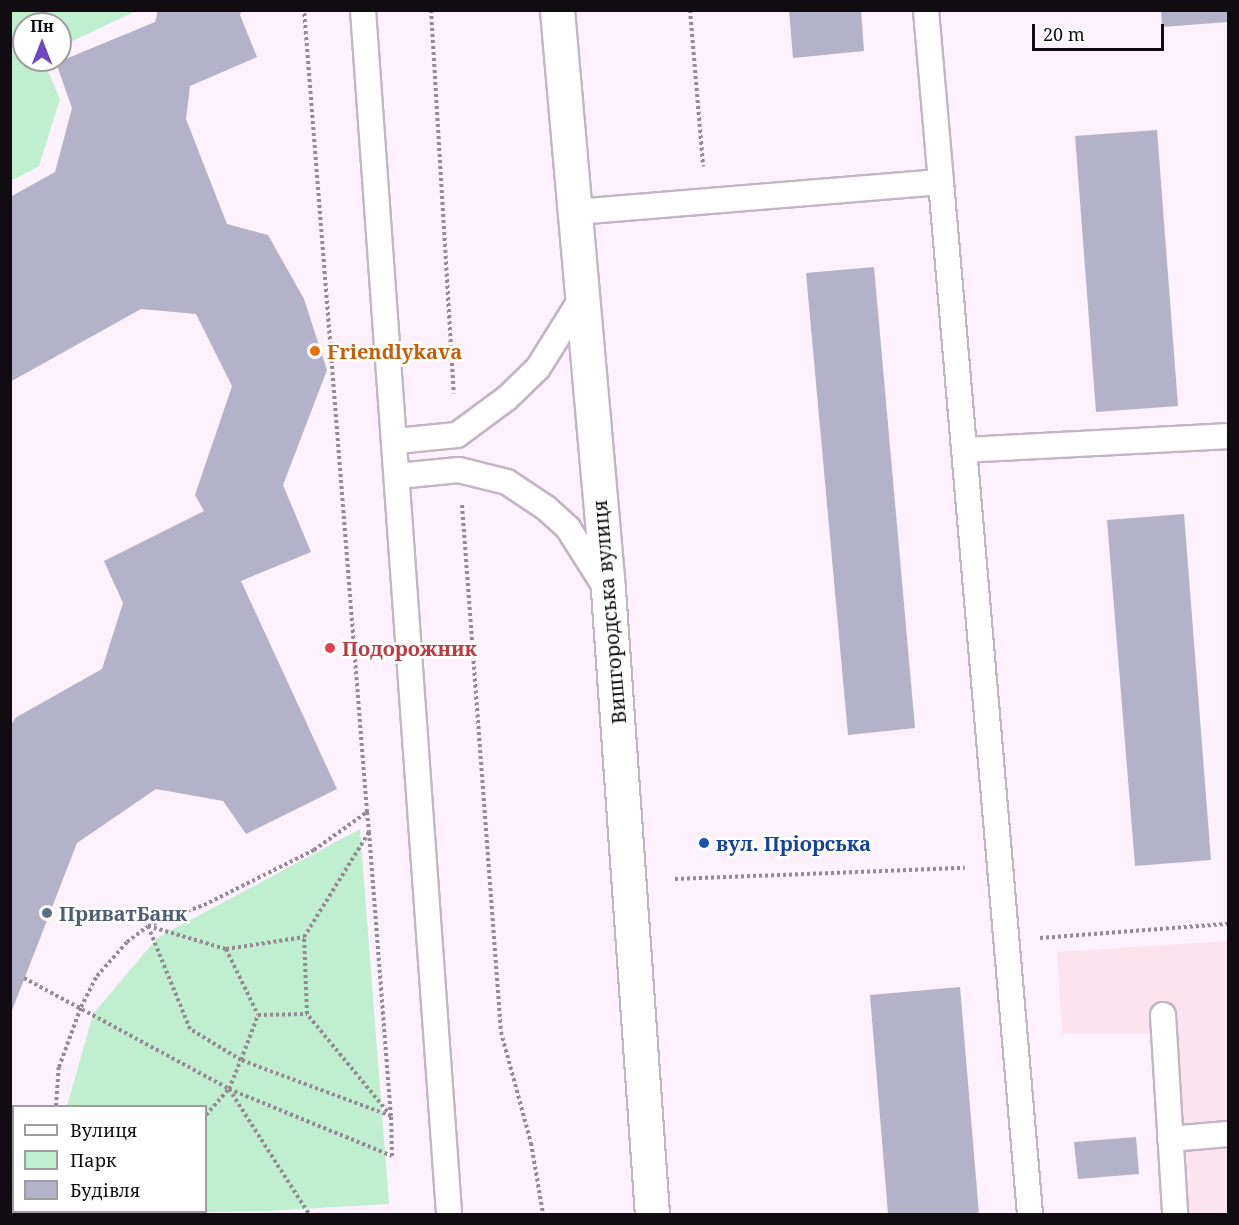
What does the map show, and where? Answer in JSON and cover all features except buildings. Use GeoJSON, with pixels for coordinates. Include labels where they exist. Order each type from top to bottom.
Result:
{"type":"FeatureCollection","features":[{"type":"Feature","properties":{"kind":"main road","name":"Вишгородська вулиця"},"geometry":{"type":"LineString","coordinates":[[557,10],[608,590],[652,1215]]}},
{"type":"Feature","properties":{"kind":"lane"},"geometry":{"type":"LineString","coordinates":[[363,10],[396,441],[449,1215]]}},
{"type":"Feature","properties":{"kind":"lane"},"geometry":{"type":"LineString","coordinates":[[926,10],[1030,1215]]}},
{"type":"Feature","properties":{"kind":"lane"},"geometry":{"type":"LineString","coordinates":[[576,212],[941,182]]}},
{"type":"Feature","properties":{"kind":"lane"},"geometry":{"type":"LineString","coordinates":[[396,441],[457,435],[507,398],[538,368],[583,296]]}},
{"type":"Feature","properties":{"kind":"lane"},"geometry":{"type":"LineString","coordinates":[[964,450],[1228,436]]}},
{"type":"Feature","properties":{"kind":"lane"},"geometry":{"type":"LineString","coordinates":[[398,476],[459,470],[507,482],[546,508],[568,528],[608,590]]}},
{"type":"Feature","properties":{"kind":"lane"},"geometry":{"type":"LineString","coordinates":[[1163,1015],[1175,1215]]}},
{"type":"Feature","properties":{"kind":"lane"},"geometry":{"type":"LineString","coordinates":[[1170,1140],[1228,1134]]}},
{"type":"Feature","properties":{"kind":"path"},"geometry":{"type":"LineString","coordinates":[[24,978],[229,1089],[392,1156],[391,1116],[304,10]]}},
{"type":"Feature","properties":{"kind":"path"},"geometry":{"type":"LineString","coordinates":[[432,10],[457,435]]}},
{"type":"Feature","properties":{"kind":"path"},"geometry":{"type":"LineString","coordinates":[[690,10],[706,203]]}},
{"type":"Feature","properties":{"kind":"path"},"geometry":{"type":"LineString","coordinates":[[459,470],[501,1032],[531,1143],[543,1215]]}},
{"type":"Feature","properties":{"kind":"path"},"geometry":{"type":"LineString","coordinates":[[56,1105],[59,1067],[81,1007],[97,976],[127,942],[148,927],[204,905],[314,850],[367,812]]}},
{"type":"Feature","properties":{"kind":"path"},"geometry":{"type":"LineString","coordinates":[[369,832],[304,938],[307,1014],[391,1116]]}},
{"type":"Feature","properties":{"kind":"path"},"geometry":{"type":"LineString","coordinates":[[675,879],[1000,867]]}},
{"type":"Feature","properties":{"kind":"path"},"geometry":{"type":"LineString","coordinates":[[1006,940],[1228,924]]}},
{"type":"Feature","properties":{"kind":"path"},"geometry":{"type":"LineString","coordinates":[[148,927],[226,949],[304,938]]}},
{"type":"Feature","properties":{"kind":"path"},"geometry":{"type":"LineString","coordinates":[[148,927],[190,1029],[240,1060],[391,1116]]}},
{"type":"Feature","properties":{"kind":"path"},"geometry":{"type":"LineString","coordinates":[[207,1114],[229,1089],[258,1015],[226,949]]}},
{"type":"Feature","properties":{"kind":"path"},"geometry":{"type":"LineString","coordinates":[[258,1015],[307,1014]]}},
{"type":"Feature","properties":{"kind":"path"},"geometry":{"type":"LineString","coordinates":[[229,1089],[309,1215]]}},
{"type":"Feature","properties":{"kind":"shaded area"},"geometry":{"type":"Polygon","coordinates":[[[1228,941],[1228,1214],[1189,1214],[1173,1034],[1062,1033],[1057,952],[1228,941]]]}},
{"type":"Feature","properties":{"kind":"green space"},"geometry":{"type":"Polygon","coordinates":[[[11,10],[136,11],[72,41],[72,12],[12,12],[12,72],[48,72],[60,99],[39,166],[11,181],[11,10]]]}},
{"type":"Feature","properties":{"kind":"green space"},"geometry":{"type":"Polygon","coordinates":[[[360,829],[389,1204],[207,1212],[207,1105],[67,1105],[93,1014],[157,938],[360,829]]]}},
{"type":"Feature","properties":{"kind":"green space"},"geometry":{"type":"Polygon","coordinates":[[[104,1213],[158,1213],[104,1214],[104,1213]]]}},
{"type":"Feature","properties":{"kind":"place","name":"Friendlykava"},"geometry":{"type":"Point","coordinates":[315,351]}},
{"type":"Feature","properties":{"kind":"place","name":"Подорожник"},"geometry":{"type":"Point","coordinates":[330,648]}},
{"type":"Feature","properties":{"kind":"place","name":"вул. Пріорська"},"geometry":{"type":"Point","coordinates":[704,843]}},
{"type":"Feature","properties":{"kind":"place","name":"ПриватБанк"},"geometry":{"type":"Point","coordinates":[47,913]}}]}
